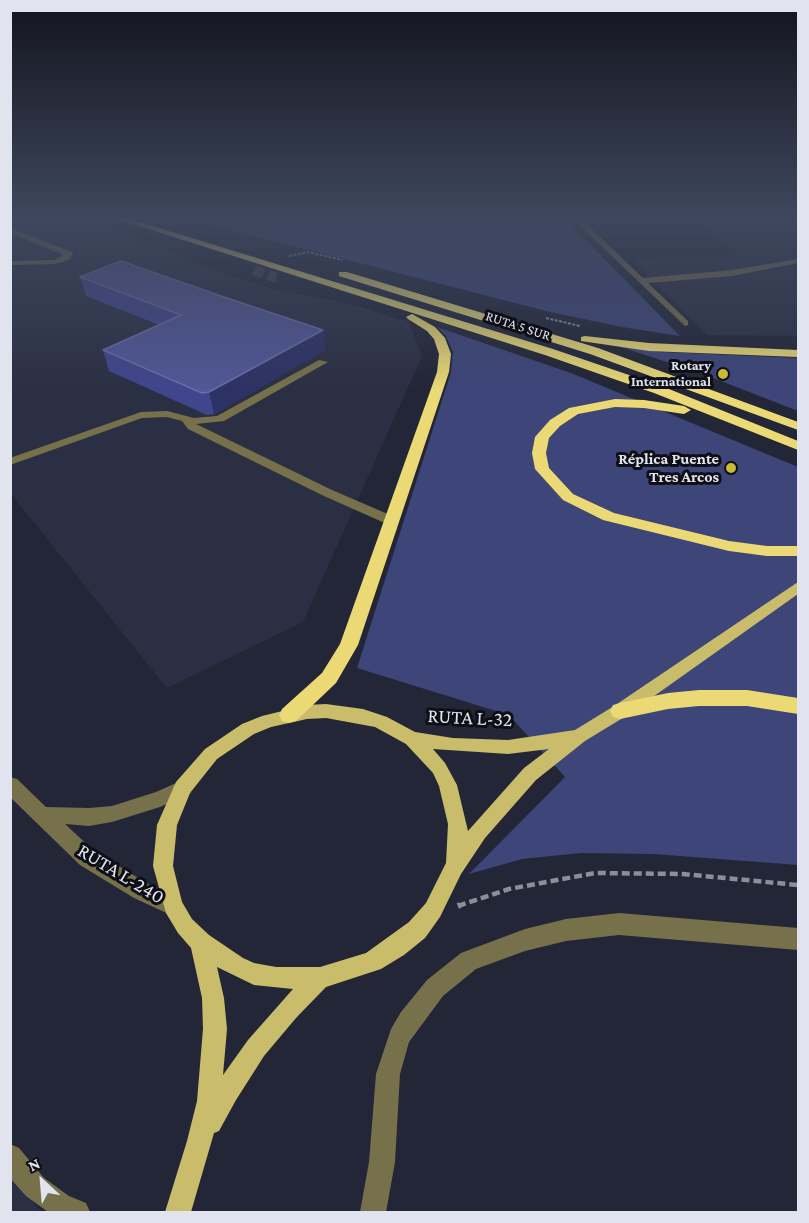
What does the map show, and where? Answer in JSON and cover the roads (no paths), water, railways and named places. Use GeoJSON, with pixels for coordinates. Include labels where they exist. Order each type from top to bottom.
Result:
{"type":"FeatureCollection","features":[{"type":"Feature","properties":{"kind":"highway","name":"RUTA 5 SUR"},"geometry":{"type":"LineString","coordinates":[[317,276],[659,390],[798,446]]}},
{"type":"Feature","properties":{"kind":"highway","name":"RUTA 5 SUR"},"geometry":{"type":"LineString","coordinates":[[349,276],[516,326],[651,370],[798,426]]}},
{"type":"Feature","properties":{"kind":"highway"},"geometry":{"type":"LineString","coordinates":[[276,278],[412,317],[555,363],[684,410],[798,458]]}},
{"type":"Feature","properties":{"kind":"highway"},"geometry":{"type":"LineString","coordinates":[[289,715],[329,678],[341,662],[349,645],[443,372],[444,346],[431,329],[412,317]]}},
{"type":"Feature","properties":{"kind":"highway"},"geometry":{"type":"LineString","coordinates":[[516,326],[579,338],[649,347],[798,354]]}},
{"type":"Feature","properties":{"kind":"highway"},"geometry":{"type":"LineString","coordinates":[[684,410],[644,404],[615,403],[574,411],[555,423],[542,437],[539,453],[542,469],[568,497],[590,510],[619,520],[736,547],[767,551],[798,551]]}},
{"type":"Feature","properties":{"kind":"highway"},"geometry":{"type":"LineString","coordinates":[[620,711],[668,701],[699,698],[747,698],[798,706]]}},
{"type":"Feature","properties":{"kind":"main road","name":"RUTA L-32"},"geometry":{"type":"LineString","coordinates":[[200,1141],[227,1091],[256,1048],[288,1010],[320,978],[373,961],[396,947],[417,930],[433,910],[454,867],[478,832],[530,774],[579,736],[620,711],[798,587]]}},
{"type":"Feature","properties":{"kind":"main road","name":"RUTA L-32"},"geometry":{"type":"LineString","coordinates":[[178,1212],[200,1141],[209,1101],[215,1029],[211,989],[201,944],[185,926],[173,906],[163,866],[167,825],[183,788],[196,770],[229,740],[268,721],[289,715],[326,711],[363,716],[381,722],[412,739],[453,745],[508,747],[541,744],[579,736]]}},
{"type":"Feature","properties":{"kind":"main road"},"geometry":{"type":"LineString","coordinates":[[412,739],[439,768],[454,803],[458,834],[454,867]]}},
{"type":"Feature","properties":{"kind":"main road"},"geometry":{"type":"LineString","coordinates":[[201,944],[217,956],[254,974],[287,978],[320,978]]}},
{"type":"Feature","properties":{"kind":"street"},"geometry":{"type":"LineString","coordinates":[[637,276],[685,324]]}},
{"type":"Feature","properties":{"kind":"street"},"geometry":{"type":"LineString","coordinates":[[642,281],[697,276]]}},
{"type":"Feature","properties":{"kind":"street"},"geometry":{"type":"LineString","coordinates":[[10,462],[141,415],[167,414],[186,420],[211,421],[227,416],[323,362]]}},
{"type":"Feature","properties":{"kind":"street"},"geometry":{"type":"LineString","coordinates":[[186,420],[192,426],[255,457],[392,521]]}},
{"type":"Feature","properties":{"kind":"street","name":"RUTA L-240"},"geometry":{"type":"LineString","coordinates":[[10,785],[45,815],[56,830],[87,858],[141,891],[173,906]]}},
{"type":"Feature","properties":{"kind":"street","name":"RUTA L-240"},"geometry":{"type":"LineString","coordinates":[[45,815],[89,817],[112,814],[160,799],[183,788]]}},
{"type":"Feature","properties":{"kind":"street"},"geometry":{"type":"LineString","coordinates":[[373,1212],[382,1162],[388,1074],[399,1037],[421,1003],[452,972],[469,961],[486,952],[525,940],[566,930],[619,924],[798,939]]}},
{"type":"Feature","properties":{"kind":"street"},"geometry":{"type":"LineString","coordinates":[[10,1157],[35,1187],[61,1206],[77,1212]]}},
{"type":"Feature","properties":{"kind":"tunnel"},"geometry":{"type":"LineString","coordinates":[[271,276],[276,278]]}},
{"type":"Feature","properties":{"kind":"place","name":"Rotary International"},"geometry":{"type":"Point","coordinates":[723,374]}},
{"type":"Feature","properties":{"kind":"place","name":"Réplica Puente Tres Arcos"},"geometry":{"type":"Point","coordinates":[731,468]}}]}
